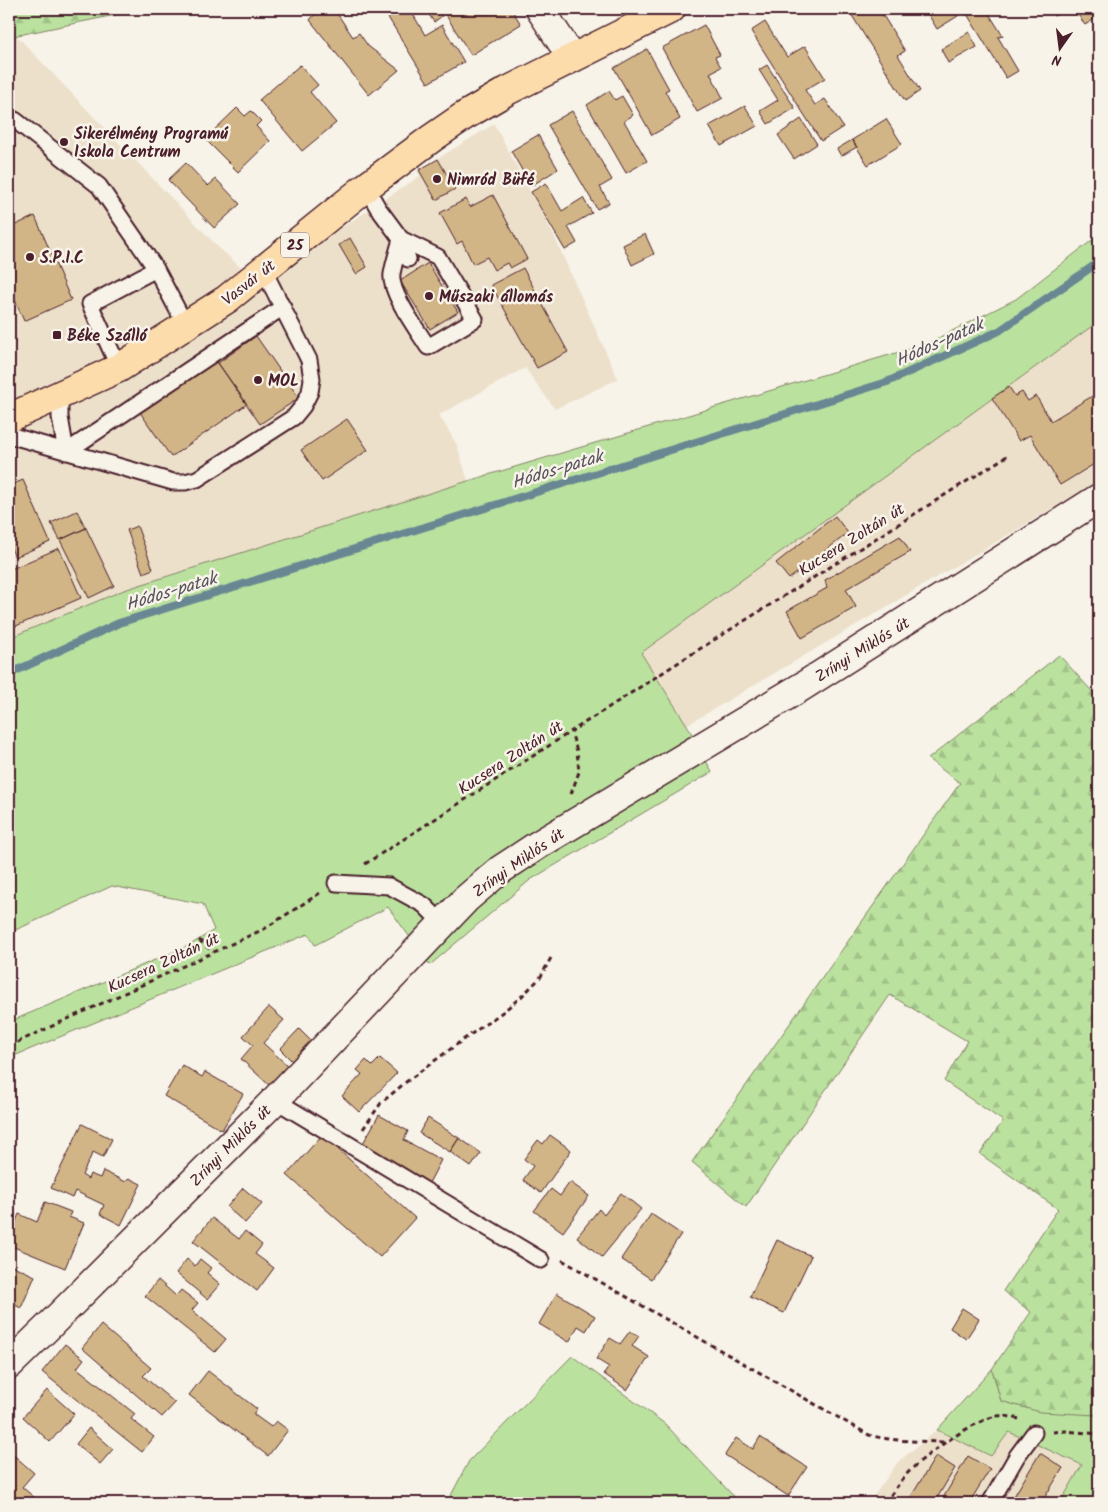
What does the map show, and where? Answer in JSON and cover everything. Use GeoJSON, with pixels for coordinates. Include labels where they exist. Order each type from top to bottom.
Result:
{"type":"FeatureCollection","features":[{"type":"Feature","properties":{"kind":"main road","name":"25"},"geometry":{"type":"LineString","coordinates":[[572,58],[671,9]]}},
{"type":"Feature","properties":{"kind":"main road","name":"Vasvár út"},"geometry":{"type":"LineString","coordinates":[[9,418],[119,368],[227,300],[366,187],[432,138],[464,116],[507,91],[572,58]]}},
{"type":"Feature","properties":{"kind":"street"},"geometry":{"type":"LineString","coordinates":[[540,9],[572,58]]}},
{"type":"Feature","properties":{"kind":"street","name":"Zrínyi Miklós út"},"geometry":{"type":"LineString","coordinates":[[9,1365],[275,1100],[466,899],[500,870],[538,845],[803,686],[1099,498]]}},
{"type":"Feature","properties":{"kind":"lane"},"geometry":{"type":"LineString","coordinates":[[15,120],[99,186],[156,270],[186,326]]}},
{"type":"Feature","properties":{"kind":"lane"},"geometry":{"type":"LineString","coordinates":[[366,187],[378,208],[401,239],[408,260]]}},
{"type":"Feature","properties":{"kind":"lane"},"geometry":{"type":"LineString","coordinates":[[401,239],[438,257],[475,320],[428,347],[397,297],[392,284],[392,275],[401,239]]}},
{"type":"Feature","properties":{"kind":"lane"},"geometry":{"type":"LineString","coordinates":[[119,368],[90,304],[156,270]]}},
{"type":"Feature","properties":{"kind":"lane"},"geometry":{"type":"LineString","coordinates":[[9,435],[173,482],[185,482],[197,479],[294,418],[310,392],[312,379],[308,360],[264,271]]}},
{"type":"Feature","properties":{"kind":"lane"},"geometry":{"type":"LineString","coordinates":[[66,452],[283,307]]}},
{"type":"Feature","properties":{"kind":"lane"},"geometry":{"type":"LineString","coordinates":[[60,396],[60,417],[66,452]]}},
{"type":"Feature","properties":{"kind":"lane"},"geometry":{"type":"LineString","coordinates":[[336,883],[389,886],[424,905],[443,924]]}},
{"type":"Feature","properties":{"kind":"lane"},"geometry":{"type":"LineString","coordinates":[[275,1100],[541,1260]]}},
{"type":"Feature","properties":{"kind":"lane"},"geometry":{"type":"LineString","coordinates":[[990,1503],[1034,1433]]}},
{"type":"Feature","properties":{"kind":"path","name":"Kucsera Zoltán út"},"geometry":{"type":"LineString","coordinates":[[9,1046],[264,929],[690,654],[1007,456]]}},
{"type":"Feature","properties":{"kind":"path"},"geometry":{"type":"LineString","coordinates":[[567,802],[580,772],[571,732]]}},
{"type":"Feature","properties":{"kind":"path"},"geometry":{"type":"LineString","coordinates":[[199,940],[213,952]]}},
{"type":"Feature","properties":{"kind":"path"},"geometry":{"type":"LineString","coordinates":[[351,1146],[381,1103],[406,1082],[522,996],[540,978],[552,956]]}},
{"type":"Feature","properties":{"kind":"path"},"geometry":{"type":"LineString","coordinates":[[541,1260],[556,1257],[869,1435],[900,1440],[946,1442]]}},
{"type":"Feature","properties":{"kind":"path"},"geometry":{"type":"LineString","coordinates":[[885,1503],[906,1474],[931,1452],[981,1422],[997,1416],[1009,1416],[1028,1423],[1034,1433],[1066,1431],[1099,1434]]}},
{"type":"Feature","properties":{"kind":"shaded area"},"geometry":{"type":"Polygon","coordinates":[[[16,35],[219,248],[258,283],[420,176],[417,171],[494,124],[553,234],[618,379],[555,409],[525,368],[439,415],[457,445],[468,481],[124,590],[9,638],[9,37],[16,35]]]}},
{"type":"Feature","properties":{"kind":"shaded area"},"geometry":{"type":"Polygon","coordinates":[[[1099,321],[1099,481],[687,725],[641,653],[1099,321]]]}},
{"type":"Feature","properties":{"kind":"shaded area"},"geometry":{"type":"Polygon","coordinates":[[[937,1430],[991,1456],[1009,1432],[1082,1465],[1060,1503],[869,1503],[898,1462],[937,1430]]]}},
{"type":"Feature","properties":{"kind":"green space"},"geometry":{"type":"Polygon","coordinates":[[[9,9],[144,9],[9,37],[9,9]]]}},
{"type":"Feature","properties":{"kind":"green space"},"geometry":{"type":"Polygon","coordinates":[[[1099,235],[1099,321],[641,653],[687,725],[712,772],[530,880],[430,965],[388,907],[315,945],[308,934],[9,1058],[9,1022],[190,945],[214,930],[203,904],[112,886],[9,933],[9,638],[124,590],[468,481],[926,344],[1016,299],[1099,235]]]}},
{"type":"Feature","properties":{"kind":"green space"},"geometry":{"type":"Polygon","coordinates":[[[1059,655],[1099,699],[1099,1414],[1097,1415],[1040,1412],[1001,1401],[992,1369],[1031,1312],[1003,1291],[1058,1209],[980,1154],[1003,1121],[944,1081],[967,1041],[890,995],[746,1207],[692,1162],[960,783],[928,759],[1059,655]]]}},
{"type":"Feature","properties":{"kind":"green space"},"geometry":{"type":"Polygon","coordinates":[[[572,1356],[665,1424],[740,1503],[447,1503],[469,1461],[572,1356]]]}},
{"type":"Feature","properties":{"kind":"green space"},"geometry":{"type":"Polygon","coordinates":[[[992,1369],[1001,1401],[1099,1414],[1099,1503],[1060,1503],[1082,1465],[1009,1432],[991,1456],[937,1430],[992,1369]]]}},
{"type":"Feature","properties":{"kind":"building"},"geometry":{"type":"Polygon","coordinates":[[[319,9],[323,9],[327,13],[334,9],[353,37],[359,33],[368,46],[399,70],[369,95],[310,20],[319,9]]]}},
{"type":"Feature","properties":{"kind":"building"},"geometry":{"type":"Polygon","coordinates":[[[383,9],[410,9],[425,35],[442,25],[464,62],[428,83],[383,9]]]}},
{"type":"Feature","properties":{"kind":"building"},"geometry":{"type":"Polygon","coordinates":[[[425,9],[437,9],[442,16],[434,22],[425,9]]]}},
{"type":"Feature","properties":{"kind":"building"},"geometry":{"type":"Polygon","coordinates":[[[442,9],[480,9],[484,14],[492,9],[511,9],[521,24],[471,55],[442,9]]]}},
{"type":"Feature","properties":{"kind":"building"},"geometry":{"type":"Polygon","coordinates":[[[848,9],[879,9],[905,51],[898,55],[920,91],[905,101],[848,9]]]}},
{"type":"Feature","properties":{"kind":"building"},"geometry":{"type":"Polygon","coordinates":[[[925,9],[954,9],[958,16],[937,29],[925,9]]]}},
{"type":"Feature","properties":{"kind":"building"},"geometry":{"type":"Polygon","coordinates":[[[964,9],[986,9],[1003,36],[998,37],[1018,71],[1006,78],[964,9]]]}},
{"type":"Feature","properties":{"kind":"building"},"geometry":{"type":"Polygon","coordinates":[[[1049,9],[1065,9],[1054,16],[1049,9]]]}},
{"type":"Feature","properties":{"kind":"building"},"geometry":{"type":"Polygon","coordinates":[[[1074,9],[1099,9],[1099,16],[1085,25],[1074,9]]]}},
{"type":"Feature","properties":{"kind":"building"},"geometry":{"type":"Polygon","coordinates":[[[765,22],[787,57],[805,46],[825,78],[805,90],[815,105],[825,99],[843,127],[821,141],[751,31],[765,22]]]}},
{"type":"Feature","properties":{"kind":"building"},"geometry":{"type":"Polygon","coordinates":[[[704,25],[720,55],[715,57],[721,67],[710,73],[723,98],[697,112],[662,48],[704,25]]]}},
{"type":"Feature","properties":{"kind":"building"},"geometry":{"type":"Polygon","coordinates":[[[969,32],[977,47],[948,63],[941,49],[969,32]]]}},
{"type":"Feature","properties":{"kind":"building"},"geometry":{"type":"Polygon","coordinates":[[[647,49],[669,89],[665,91],[680,119],[652,135],[614,68],[647,49]]]}},
{"type":"Feature","properties":{"kind":"building"},"geometry":{"type":"Polygon","coordinates":[[[300,65],[318,85],[310,92],[336,123],[302,151],[259,100],[300,65]]]}},
{"type":"Feature","properties":{"kind":"building"},"geometry":{"type":"Polygon","coordinates":[[[767,65],[795,108],[768,124],[760,111],[778,100],[759,70],[767,65]]]}},
{"type":"Feature","properties":{"kind":"building"},"geometry":{"type":"Polygon","coordinates":[[[609,91],[615,100],[622,96],[633,115],[624,121],[647,161],[626,173],[587,105],[609,91]]]}},
{"type":"Feature","properties":{"kind":"building"},"geometry":{"type":"Polygon","coordinates":[[[745,106],[757,126],[721,146],[709,126],[745,106]]]}},
{"type":"Feature","properties":{"kind":"building"},"geometry":{"type":"Polygon","coordinates":[[[237,108],[245,116],[251,111],[261,121],[256,126],[270,141],[238,172],[205,139],[237,108]]]}},
{"type":"Feature","properties":{"kind":"building"},"geometry":{"type":"Polygon","coordinates":[[[572,111],[612,180],[600,187],[609,203],[597,209],[548,125],[572,111]]]}},
{"type":"Feature","properties":{"kind":"building"},"geometry":{"type":"Polygon","coordinates":[[[801,119],[817,144],[794,159],[778,135],[801,119]]]}},
{"type":"Feature","properties":{"kind":"building"},"geometry":{"type":"Polygon","coordinates":[[[886,119],[902,144],[868,165],[852,140],[886,119]]]}},
{"type":"Feature","properties":{"kind":"building"},"geometry":{"type":"Polygon","coordinates":[[[538,135],[558,169],[531,186],[511,151],[538,135]]]}},
{"type":"Feature","properties":{"kind":"building"},"geometry":{"type":"Polygon","coordinates":[[[852,140],[857,147],[841,156],[837,149],[852,140]]]}},
{"type":"Feature","properties":{"kind":"building","name":"Nimród Büfé"},"geometry":{"type":"Polygon","coordinates":[[[438,159],[455,189],[436,200],[419,170],[438,159]]]}},
{"type":"Feature","properties":{"kind":"building"},"geometry":{"type":"Polygon","coordinates":[[[186,163],[208,186],[216,179],[240,204],[214,228],[168,180],[186,163]]]}},
{"type":"Feature","properties":{"kind":"building"},"geometry":{"type":"Polygon","coordinates":[[[546,183],[562,211],[583,198],[592,213],[568,227],[577,243],[565,250],[531,192],[546,183]]]}},
{"type":"Feature","properties":{"kind":"building"},"geometry":{"type":"Polygon","coordinates":[[[493,195],[527,259],[510,268],[507,263],[494,270],[487,257],[473,264],[462,241],[457,244],[440,213],[466,199],[470,207],[493,195]]]}},
{"type":"Feature","properties":{"kind":"building","name":"S.P.I.C"},"geometry":{"type":"Polygon","coordinates":[[[35,216],[71,300],[24,321],[9,286],[9,228],[35,216]]]}},
{"type":"Feature","properties":{"kind":"building"},"geometry":{"type":"Polygon","coordinates":[[[645,234],[654,254],[632,265],[623,245],[645,234]]]}},
{"type":"Feature","properties":{"kind":"building"},"geometry":{"type":"Polygon","coordinates":[[[350,238],[367,267],[356,274],[339,245],[350,238]]]}},
{"type":"Feature","properties":{"kind":"building","name":"Műszaki állomás"},"geometry":{"type":"Polygon","coordinates":[[[428,263],[458,312],[430,329],[400,281],[428,263]]]}},
{"type":"Feature","properties":{"kind":"building"},"geometry":{"type":"Polygon","coordinates":[[[523,268],[568,352],[537,368],[491,285],[523,268]]]}},
{"type":"Feature","properties":{"kind":"building","name":"MOL"},"geometry":{"type":"Polygon","coordinates":[[[256,336],[299,398],[260,424],[218,363],[256,336]]]}},
{"type":"Feature","properties":{"kind":"building"},"geometry":{"type":"Polygon","coordinates":[[[213,356],[247,404],[171,457],[137,408],[213,356]]]}},
{"type":"Feature","properties":{"kind":"building"},"geometry":{"type":"Polygon","coordinates":[[[1009,387],[1015,396],[1022,392],[1028,401],[1036,396],[1051,421],[1099,392],[1099,461],[1060,485],[1030,435],[1019,441],[992,398],[1009,387]]]}},
{"type":"Feature","properties":{"kind":"building"},"geometry":{"type":"Polygon","coordinates":[[[347,419],[368,450],[322,481],[301,450],[347,419]]]}},
{"type":"Feature","properties":{"kind":"building"},"geometry":{"type":"Polygon","coordinates":[[[23,480],[50,542],[15,557],[9,544],[9,486],[23,480]]]}},
{"type":"Feature","properties":{"kind":"building"},"geometry":{"type":"Polygon","coordinates":[[[77,511],[86,528],[60,540],[51,523],[77,511]]]}},
{"type":"Feature","properties":{"kind":"building"},"geometry":{"type":"Polygon","coordinates":[[[835,516],[848,533],[789,579],[776,563],[835,516]]]}},
{"type":"Feature","properties":{"kind":"building"},"geometry":{"type":"Polygon","coordinates":[[[137,526],[153,569],[143,573],[127,530],[137,526]]]}},
{"type":"Feature","properties":{"kind":"building"},"geometry":{"type":"Polygon","coordinates":[[[86,528],[114,586],[89,598],[60,540],[86,528]]]}},
{"type":"Feature","properties":{"kind":"building"},"geometry":{"type":"Polygon","coordinates":[[[900,536],[910,552],[846,589],[856,607],[802,638],[787,611],[827,588],[825,580],[900,536]]]}},
{"type":"Feature","properties":{"kind":"building"},"geometry":{"type":"Polygon","coordinates":[[[59,548],[81,598],[9,629],[9,570],[59,548]]]}},
{"type":"Feature","properties":{"kind":"building"},"geometry":{"type":"Polygon","coordinates":[[[269,1007],[284,1020],[263,1043],[288,1066],[270,1086],[241,1059],[253,1045],[243,1036],[269,1007]]]}},
{"type":"Feature","properties":{"kind":"building"},"geometry":{"type":"Polygon","coordinates":[[[299,1029],[312,1042],[293,1062],[280,1049],[299,1029]]]}},
{"type":"Feature","properties":{"kind":"building"},"geometry":{"type":"Polygon","coordinates":[[[380,1058],[397,1073],[359,1112],[342,1096],[362,1074],[357,1070],[366,1060],[372,1066],[380,1058]]]}},
{"type":"Feature","properties":{"kind":"building"},"geometry":{"type":"Polygon","coordinates":[[[182,1065],[202,1077],[205,1072],[243,1094],[222,1130],[164,1096],[182,1065]]]}},
{"type":"Feature","properties":{"kind":"building"},"geometry":{"type":"Polygon","coordinates":[[[379,1115],[408,1131],[404,1140],[441,1160],[429,1183],[362,1145],[379,1115]]]}},
{"type":"Feature","properties":{"kind":"building"},"geometry":{"type":"Polygon","coordinates":[[[428,1118],[459,1138],[450,1152],[419,1133],[428,1118]]]}},
{"type":"Feature","properties":{"kind":"building"},"geometry":{"type":"Polygon","coordinates":[[[82,1124],[112,1139],[103,1157],[93,1152],[82,1175],[88,1179],[90,1174],[100,1178],[103,1171],[126,1182],[129,1178],[141,1184],[121,1225],[100,1214],[104,1205],[75,1191],[72,1198],[51,1188],[82,1124]]]}},
{"type":"Feature","properties":{"kind":"building"},"geometry":{"type":"Polygon","coordinates":[[[322,1135],[415,1218],[380,1257],[287,1175],[322,1135]]]}},
{"type":"Feature","properties":{"kind":"building"},"geometry":{"type":"Polygon","coordinates":[[[550,1135],[571,1150],[541,1193],[523,1180],[533,1166],[524,1159],[538,1140],[543,1144],[550,1135]]]}},
{"type":"Feature","properties":{"kind":"building"},"geometry":{"type":"Polygon","coordinates":[[[459,1138],[481,1153],[471,1167],[450,1152],[459,1138]]]}},
{"type":"Feature","properties":{"kind":"building"},"geometry":{"type":"Polygon","coordinates":[[[570,1182],[589,1196],[563,1232],[534,1211],[551,1189],[560,1196],[570,1182]]]}},
{"type":"Feature","properties":{"kind":"building"},"geometry":{"type":"Polygon","coordinates":[[[243,1188],[262,1204],[245,1223],[227,1207],[243,1188]]]}},
{"type":"Feature","properties":{"kind":"building"},"geometry":{"type":"Polygon","coordinates":[[[621,1193],[641,1209],[602,1257],[577,1237],[599,1209],[604,1215],[621,1193]]]}},
{"type":"Feature","properties":{"kind":"building"},"geometry":{"type":"Polygon","coordinates":[[[45,1202],[71,1212],[69,1217],[84,1223],[65,1268],[9,1245],[9,1238],[19,1214],[37,1222],[45,1202]]]}},
{"type":"Feature","properties":{"kind":"building"},"geometry":{"type":"Polygon","coordinates":[[[651,1214],[681,1234],[651,1279],[621,1259],[651,1214]]]}},
{"type":"Feature","properties":{"kind":"building"},"geometry":{"type":"Polygon","coordinates":[[[212,1218],[239,1239],[245,1231],[262,1245],[255,1254],[274,1268],[257,1291],[193,1241],[212,1218]]]}},
{"type":"Feature","properties":{"kind":"building"},"geometry":{"type":"Polygon","coordinates":[[[777,1240],[811,1256],[784,1313],[750,1297],[777,1240]]]}},
{"type":"Feature","properties":{"kind":"building"},"geometry":{"type":"Polygon","coordinates":[[[187,1259],[195,1266],[200,1259],[211,1268],[207,1273],[220,1284],[207,1299],[176,1273],[187,1259]]]}},
{"type":"Feature","properties":{"kind":"building"},"geometry":{"type":"Polygon","coordinates":[[[9,1264],[35,1276],[21,1308],[9,1302],[9,1264]]]}},
{"type":"Feature","properties":{"kind":"building"},"geometry":{"type":"Polygon","coordinates":[[[158,1280],[176,1296],[181,1290],[198,1303],[192,1310],[226,1339],[215,1352],[145,1296],[158,1280]]]}},
{"type":"Feature","properties":{"kind":"building"},"geometry":{"type":"Polygon","coordinates":[[[557,1293],[595,1316],[586,1331],[578,1326],[569,1342],[539,1324],[557,1293]]]}},
{"type":"Feature","properties":{"kind":"building"},"geometry":{"type":"Polygon","coordinates":[[[962,1308],[979,1319],[966,1339],[950,1328],[962,1308]]]}},
{"type":"Feature","properties":{"kind":"building"},"geometry":{"type":"Polygon","coordinates":[[[101,1325],[151,1368],[143,1376],[175,1403],[162,1417],[82,1348],[101,1325]]]}},
{"type":"Feature","properties":{"kind":"building"},"geometry":{"type":"Polygon","coordinates":[[[630,1331],[639,1336],[632,1346],[649,1357],[627,1390],[604,1374],[609,1367],[596,1359],[610,1338],[620,1344],[630,1331]]]}},
{"type":"Feature","properties":{"kind":"building"},"geometry":{"type":"Polygon","coordinates":[[[65,1344],[84,1359],[77,1368],[135,1414],[131,1419],[154,1437],[142,1452],[42,1372],[65,1344]]]}},
{"type":"Feature","properties":{"kind":"building"},"geometry":{"type":"Polygon","coordinates":[[[208,1371],[257,1409],[253,1414],[271,1427],[276,1421],[288,1430],[268,1456],[189,1395],[208,1371]]]}},
{"type":"Feature","properties":{"kind":"building"},"geometry":{"type":"Polygon","coordinates":[[[47,1390],[74,1414],[50,1442],[23,1417],[47,1390]]]}},
{"type":"Feature","properties":{"kind":"building"},"geometry":{"type":"Polygon","coordinates":[[[89,1428],[113,1449],[100,1464],[76,1444],[89,1428]]]}},
{"type":"Feature","properties":{"kind":"building"},"geometry":{"type":"Polygon","coordinates":[[[760,1437],[807,1467],[788,1496],[725,1455],[736,1438],[753,1449],[760,1437]]]}},
{"type":"Feature","properties":{"kind":"building"},"geometry":{"type":"Polygon","coordinates":[[[9,1451],[34,1473],[22,1487],[41,1503],[9,1503],[9,1451]]]}},
{"type":"Feature","properties":{"kind":"building"},"geometry":{"type":"Polygon","coordinates":[[[1040,1453],[1063,1468],[1041,1503],[1010,1503],[1040,1453]]]}},
{"type":"Feature","properties":{"kind":"building"},"geometry":{"type":"Polygon","coordinates":[[[936,1456],[955,1468],[934,1503],[907,1503],[936,1456]]]}},
{"type":"Feature","properties":{"kind":"building"},"geometry":{"type":"Polygon","coordinates":[[[968,1456],[990,1469],[969,1503],[940,1503],[968,1456]]]}},
{"type":"Feature","properties":{"kind":"waterway","name":"Hódos-patak"},"geometry":{"type":"LineString","coordinates":[[9,674],[119,623],[887,382],[999,331],[1099,262]]}},
{"type":"Feature","properties":{"kind":"place","name":"Sikerélmény Programú Iskola Centrum"},"geometry":{"type":"Point","coordinates":[64,142]}},
{"type":"Feature","properties":{"kind":"place","name":"Nimród Büfé"},"geometry":{"type":"Point","coordinates":[437,179]}},
{"type":"Feature","properties":{"kind":"place","name":"S.P.I.C"},"geometry":{"type":"Point","coordinates":[30,257]}},
{"type":"Feature","properties":{"kind":"place","name":"Műszaki állomás"},"geometry":{"type":"Point","coordinates":[429,296]}},
{"type":"Feature","properties":{"kind":"place","name":"Béke Szálló"},"geometry":{"type":"Point","coordinates":[57,335]}},
{"type":"Feature","properties":{"kind":"place","name":"MOL"},"geometry":{"type":"Point","coordinates":[258,380]}}]}
